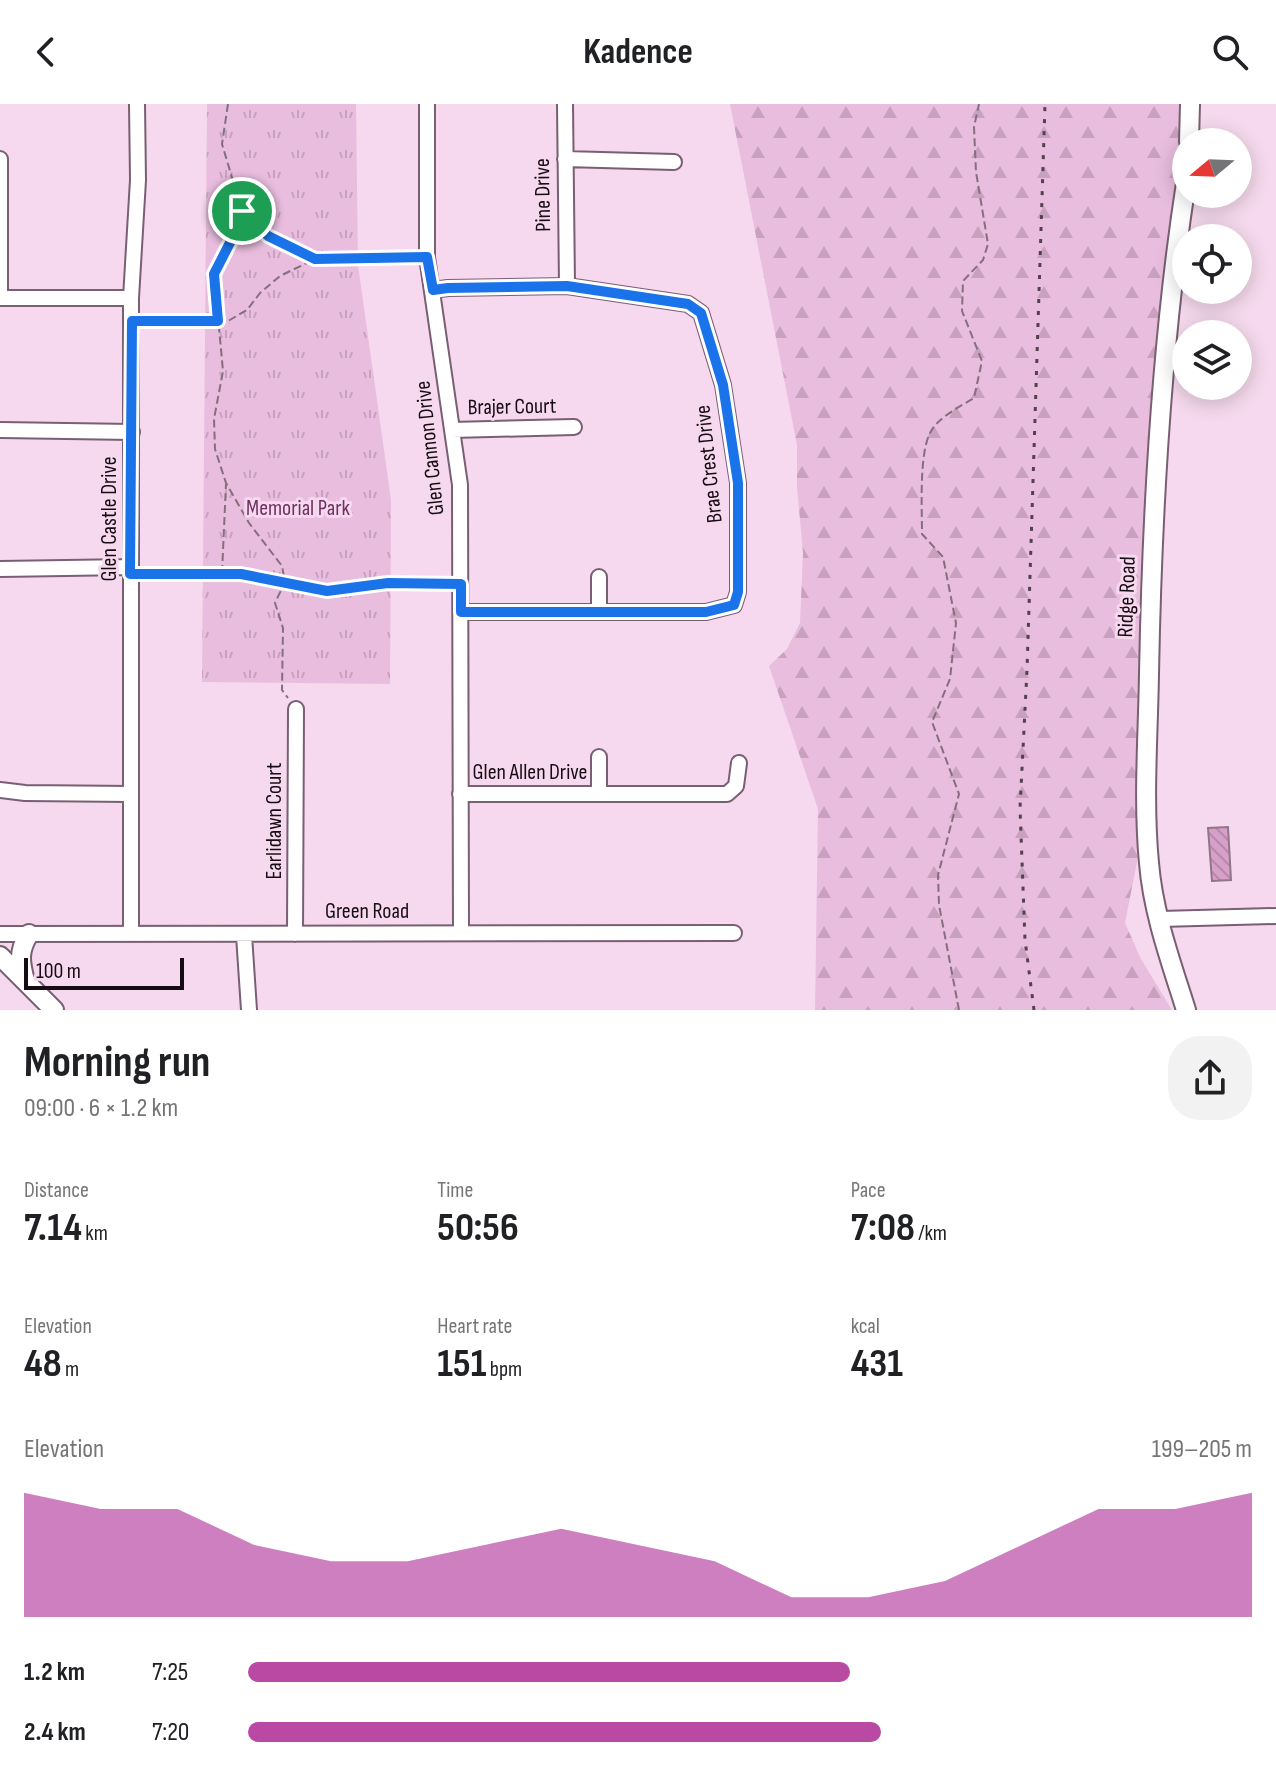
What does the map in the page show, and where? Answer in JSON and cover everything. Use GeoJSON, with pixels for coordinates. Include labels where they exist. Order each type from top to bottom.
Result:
{"type":"FeatureCollection","features":[{"type":"Feature","properties":{"kind":"main road"},"geometry":{"type":"LineString","coordinates":[[1189,128],[1190,104]]}},
{"type":"Feature","properties":{"kind":"main road","name":"Ridge Road"},"geometry":{"type":"LineString","coordinates":[[1182,208],[1163,355],[1150,631],[1147,826],[1149,863],[1160,919],[1186,1010]]}},
{"type":"Feature","properties":{"kind":"main road"},"geometry":{"type":"LineString","coordinates":[[25,981],[20,948],[29,934]]}},
{"type":"Feature","properties":{"kind":"main road"},"geometry":{"type":"LineString","coordinates":[[0,956],[54,1010]]}},
{"type":"Feature","properties":{"kind":"street","name":"Glen Castle Drive"},"geometry":{"type":"LineString","coordinates":[[131,934],[131,298],[138,180],[137,104]]}},
{"type":"Feature","properties":{"kind":"street","name":"Glen Cannon Drive"},"geometry":{"type":"LineString","coordinates":[[427,104],[427,257],[460,485],[461,933]]}},
{"type":"Feature","properties":{"kind":"street","name":"Pine Drive"},"geometry":{"type":"LineString","coordinates":[[565,104],[567,286]]}},
{"type":"Feature","properties":{"kind":"street"},"geometry":{"type":"LineString","coordinates":[[0,159],[0,298],[131,298]]}},
{"type":"Feature","properties":{"kind":"street"},"geometry":{"type":"LineString","coordinates":[[565,159],[674,162]]}},
{"type":"Feature","properties":{"kind":"street","name":"Brae Crest Drive"},"geometry":{"type":"LineString","coordinates":[[433,290],[567,286],[688,304],[701,313],[723,385],[738,483],[738,592],[734,605],[706,612],[461,612]]}},
{"type":"Feature","properties":{"kind":"street","name":"Brajer Court"},"geometry":{"type":"LineString","coordinates":[[452,430],[574,427]]}},
{"type":"Feature","properties":{"kind":"street"},"geometry":{"type":"LineString","coordinates":[[0,430],[132,432]]}},
{"type":"Feature","properties":{"kind":"street"},"geometry":{"type":"LineString","coordinates":[[0,569],[130,571]]}},
{"type":"Feature","properties":{"kind":"street"},"geometry":{"type":"LineString","coordinates":[[599,577],[599,612]]}},
{"type":"Feature","properties":{"kind":"street","name":"Earlidawn Court"},"geometry":{"type":"LineString","coordinates":[[295,934],[296,709]]}},
{"type":"Feature","properties":{"kind":"street","name":"Glen Allen Drive"},"geometry":{"type":"LineString","coordinates":[[599,757],[599,794]]}},
{"type":"Feature","properties":{"kind":"street","name":"Glen Allen Drive"},"geometry":{"type":"LineString","coordinates":[[460,794],[727,794],[736,786],[739,763]]}},
{"type":"Feature","properties":{"kind":"street"},"geometry":{"type":"LineString","coordinates":[[0,790],[131,794]]}},
{"type":"Feature","properties":{"kind":"street"},"geometry":{"type":"LineString","coordinates":[[1160,919],[1276,916]]}},
{"type":"Feature","properties":{"kind":"street","name":"Green Road"},"geometry":{"type":"LineString","coordinates":[[0,934],[734,933]]}},
{"type":"Feature","properties":{"kind":"street"},"geometry":{"type":"LineString","coordinates":[[244,935],[249,1010]]}},
{"type":"Feature","properties":{"kind":"path"},"geometry":{"type":"LineString","coordinates":[[228,104],[222,144],[242,211],[268,236],[315,259]]}},
{"type":"Feature","properties":{"kind":"path"},"geometry":{"type":"LineString","coordinates":[[959,1010],[939,905],[938,875],[959,794],[932,722],[950,679],[956,623],[943,557],[922,534],[922,474],[930,432],[974,398],[982,361],[962,311],[963,281],[983,260],[988,244],[976,172],[974,127],[979,104]]}},
{"type":"Feature","properties":{"kind":"path"},"geometry":{"type":"LineString","coordinates":[[242,211],[237,229],[214,274],[223,371],[214,419],[215,449],[226,483],[249,523],[282,566],[285,582],[275,603],[283,628],[282,690],[296,709]]}},
{"type":"Feature","properties":{"kind":"path"},"geometry":{"type":"LineString","coordinates":[[132,321],[228,321],[247,310],[260,293],[280,276],[315,259],[427,257]]}},
{"type":"Feature","properties":{"kind":"path"},"geometry":{"type":"LineString","coordinates":[[222,575],[226,483]]}},
{"type":"Feature","properties":{"kind":"path"},"geometry":{"type":"LineString","coordinates":[[130,571],[241,574],[327,591],[388,583],[461,584]]}},
{"type":"Feature","properties":{"kind":"green space","name":"Memorial Park"},"geometry":{"type":"Polygon","coordinates":[[[207,104],[356,104],[358,265],[391,500],[390,684],[202,682],[207,104]]]}},
{"type":"Feature","properties":{"kind":"green space"},"geometry":{"type":"Polygon","coordinates":[[[730,104],[1193,104],[1189,128],[1172,128],[1172,208],[1181,208],[1180,224],[1172,224],[1172,292],[1146,741],[1137,862],[1125,923],[1141,959],[1172,1010],[815,1010],[818,809],[769,666],[787,649],[800,623],[803,553],[797,445],[730,104]]]}},
{"type":"Feature","properties":{"kind":"building"},"geometry":{"type":"Polygon","coordinates":[[[1228,827],[1231,880],[1212,881],[1208,828],[1228,827]]]}},
{"type":"Feature","properties":{"kind":"railway"},"geometry":{"type":"LineString","coordinates":[[1034,1010],[1025,940],[1020,808],[1045,104]]}},
{"type":"Feature","properties":{"kind":"route"},"geometry":{"type":"LineString","coordinates":[[242,211],[268,236],[315,259],[427,257],[433,290],[567,286],[688,304],[701,313],[723,385],[738,483],[738,592],[734,605],[706,612],[461,612],[461,584],[388,583],[327,591],[241,574],[130,574],[132,321],[218,321],[214,274],[237,229],[242,211]]}}]}
